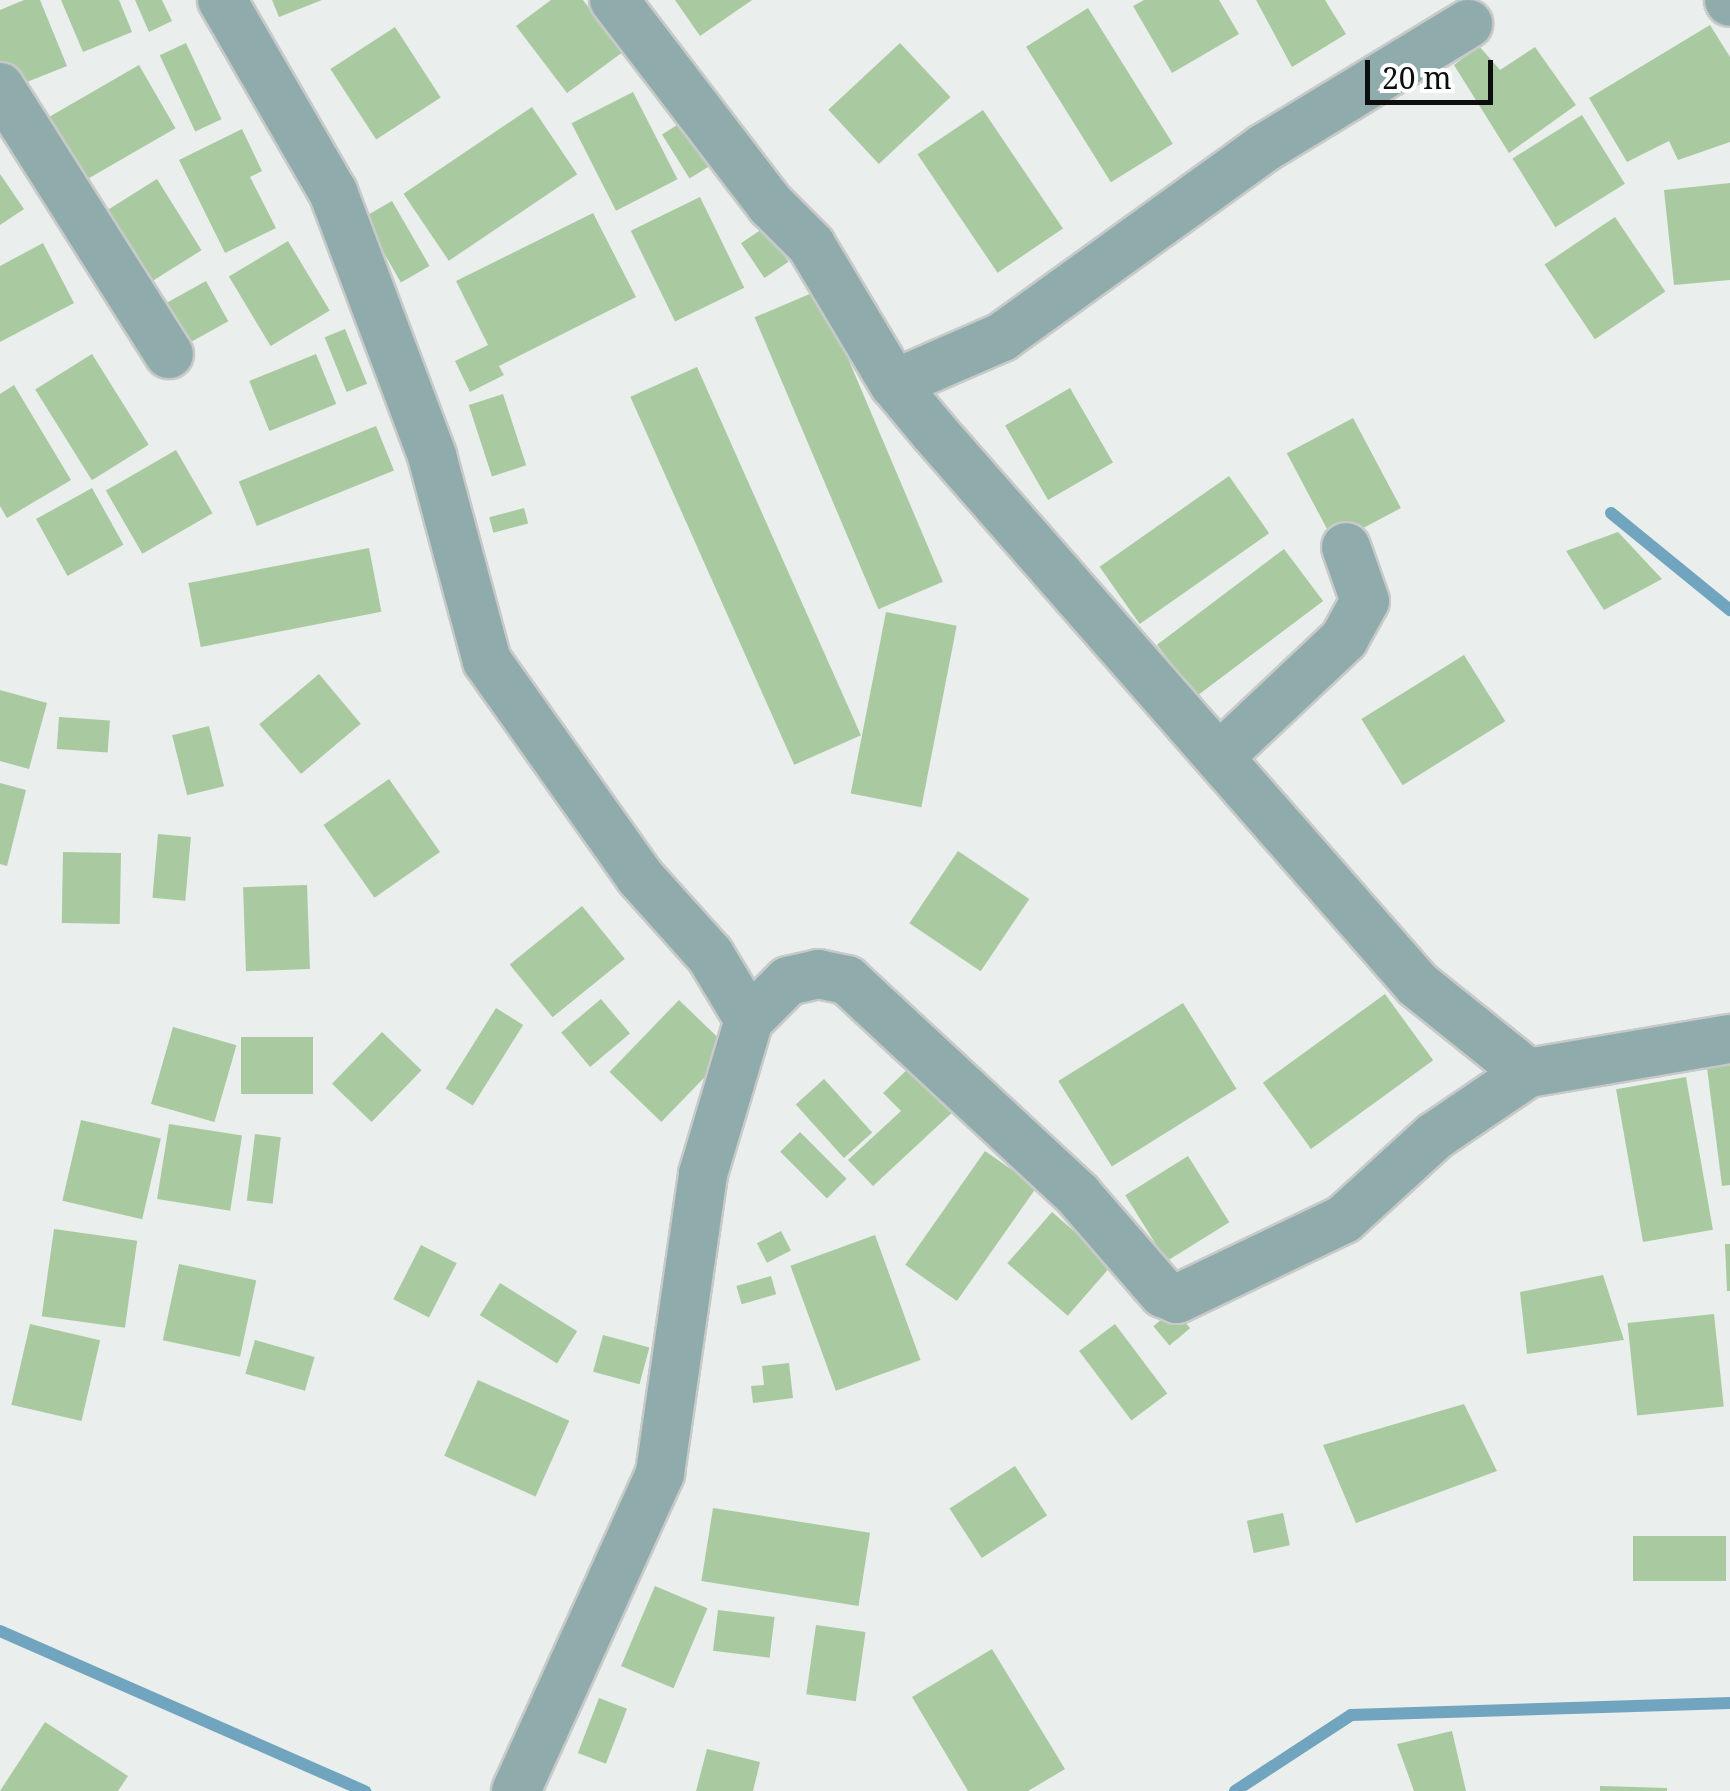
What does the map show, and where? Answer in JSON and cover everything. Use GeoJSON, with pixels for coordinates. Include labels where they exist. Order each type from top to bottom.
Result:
{"type":"FeatureCollection","features":[{"type":"Feature","properties":{"kind":"street"},"geometry":{"type":"LineString","coordinates":[[222,0],[332,192],[432,456],[487,661],[640,876],[710,955],[749,1020]]}},
{"type":"Feature","properties":{"kind":"street"},"geometry":{"type":"LineString","coordinates":[[614,0],[772,205],[812,245],[894,384],[1418,985],[1528,1073]]}},
{"type":"Feature","properties":{"kind":"street"},"geometry":{"type":"LineString","coordinates":[[894,384],[1002,338],[1264,148],[1468,24]]}},
{"type":"Feature","properties":{"kind":"street"},"geometry":{"type":"LineString","coordinates":[[0,88],[169,354]]}},
{"type":"Feature","properties":{"kind":"street"},"geometry":{"type":"LineString","coordinates":[[1219,757],[1344,638],[1365,601],[1346,547]]}},
{"type":"Feature","properties":{"kind":"street"},"geometry":{"type":"LineString","coordinates":[[516,1791],[660,1473],[703,1174],[749,1020],[788,981],[818,974],[846,980],[1078,1195],[1163,1292],[1177,1299],[1344,1219],[1435,1136],[1528,1073],[1730,1039]]}},
{"type":"Feature","properties":{"kind":"building"},"geometry":{"type":"Polygon","coordinates":[[[24,0],[40,0],[67,66],[7,90],[0,74],[0,10],[24,0]]]}},
{"type":"Feature","properties":{"kind":"building"},"geometry":{"type":"Polygon","coordinates":[[[61,0],[119,0],[132,32],[83,52],[61,0]]]}},
{"type":"Feature","properties":{"kind":"building"},"geometry":{"type":"Polygon","coordinates":[[[135,0],[162,0],[172,21],[149,32],[135,0]]]}},
{"type":"Feature","properties":{"kind":"building"},"geometry":{"type":"Polygon","coordinates":[[[272,0],[322,0],[279,17],[272,0]]]}},
{"type":"Feature","properties":{"kind":"building"},"geometry":{"type":"Polygon","coordinates":[[[551,0],[583,0],[623,52],[567,93],[516,26],[551,0]]]}},
{"type":"Feature","properties":{"kind":"building"},"geometry":{"type":"Polygon","coordinates":[[[675,0],[752,0],[700,36],[675,0]]]}},
{"type":"Feature","properties":{"kind":"building"},"geometry":{"type":"Polygon","coordinates":[[[1144,0],[1219,0],[1239,34],[1172,73],[1133,6],[1144,0]]]}},
{"type":"Feature","properties":{"kind":"building"},"geometry":{"type":"Polygon","coordinates":[[[1256,0],[1325,0],[1346,34],[1292,67],[1256,0]]]}},
{"type":"Feature","properties":{"kind":"building"},"geometry":{"type":"Polygon","coordinates":[[[1088,8],[1173,144],[1111,182],[1026,47],[1088,8]]]}},
{"type":"Feature","properties":{"kind":"building"},"geometry":{"type":"Polygon","coordinates":[[[1710,25],[1730,57],[1730,142],[1678,160],[1669,141],[1627,162],[1589,98],[1710,25]]]}},
{"type":"Feature","properties":{"kind":"building"},"geometry":{"type":"Polygon","coordinates":[[[395,27],[441,97],[376,139],[330,69],[395,27]]]}},
{"type":"Feature","properties":{"kind":"building"},"geometry":{"type":"Polygon","coordinates":[[[186,43],[221,119],[195,131],[160,55],[186,43]]]}},
{"type":"Feature","properties":{"kind":"building"},"geometry":{"type":"Polygon","coordinates":[[[900,43],[950,97],[879,164],[828,110],[900,43]]]}},
{"type":"Feature","properties":{"kind":"building"},"geometry":{"type":"Polygon","coordinates":[[[1479,46],[1500,70],[1535,47],[1576,105],[1509,153],[1454,65],[1479,46]]]}},
{"type":"Feature","properties":{"kind":"building"},"geometry":{"type":"Polygon","coordinates":[[[139,65],[176,128],[79,184],[42,121],[139,65]]]}},
{"type":"Feature","properties":{"kind":"building"},"geometry":{"type":"Polygon","coordinates":[[[633,92],[677,179],[616,211],[572,123],[633,92]]]}},
{"type":"Feature","properties":{"kind":"building"},"geometry":{"type":"Polygon","coordinates":[[[532,107],[577,174],[449,261],[403,194],[532,107]]]}},
{"type":"Feature","properties":{"kind":"building"},"geometry":{"type":"Polygon","coordinates":[[[983,110],[1063,229],[997,273],[918,154],[983,110]]]}},
{"type":"Feature","properties":{"kind":"building"},"geometry":{"type":"Polygon","coordinates":[[[1582,115],[1625,184],[1555,227],[1512,158],[1582,115]]]}},
{"type":"Feature","properties":{"kind":"building"},"geometry":{"type":"Polygon","coordinates":[[[690,117],[718,161],[690,179],[662,134],[690,117]]]}},
{"type":"Feature","properties":{"kind":"building"},"geometry":{"type":"Polygon","coordinates":[[[242,129],[262,171],[250,177],[276,228],[225,253],[179,160],[242,129]]]}},
{"type":"Feature","properties":{"kind":"building"},"geometry":{"type":"Polygon","coordinates":[[[0,174],[24,209],[0,225],[0,174]]]}},
{"type":"Feature","properties":{"kind":"building"},"geometry":{"type":"Polygon","coordinates":[[[157,179],[202,250],[140,288],[96,217],[157,179]]]}},
{"type":"Feature","properties":{"kind":"building"},"geometry":{"type":"Polygon","coordinates":[[[1730,183],[1730,280],[1674,285],[1664,190],[1730,183]]]}},
{"type":"Feature","properties":{"kind":"building"},"geometry":{"type":"Polygon","coordinates":[[[700,197],[744,288],[675,322],[631,231],[700,197]]]}},
{"type":"Feature","properties":{"kind":"building"},"geometry":{"type":"Polygon","coordinates":[[[392,201],[430,266],[401,282],[363,217],[392,201]]]}},
{"type":"Feature","properties":{"kind":"building"},"geometry":{"type":"Polygon","coordinates":[[[593,213],[636,297],[499,366],[504,375],[470,392],[455,361],[488,345],[456,281],[593,213]]]}},
{"type":"Feature","properties":{"kind":"building"},"geometry":{"type":"Polygon","coordinates":[[[1615,217],[1665,292],[1595,339],[1545,265],[1615,217]]]}},
{"type":"Feature","properties":{"kind":"building"},"geometry":{"type":"Polygon","coordinates":[[[765,227],[788,262],[764,278],[741,243],[765,227]]]}},
{"type":"Feature","properties":{"kind":"building"},"geometry":{"type":"Polygon","coordinates":[[[288,241],[330,310],[271,346],[229,277],[288,241]]]}},
{"type":"Feature","properties":{"kind":"building"},"geometry":{"type":"Polygon","coordinates":[[[43,243],[74,303],[0,342],[0,266],[43,243]]]}},
{"type":"Feature","properties":{"kind":"building"},"geometry":{"type":"Polygon","coordinates":[[[206,281],[228,321],[171,353],[148,313],[206,281]]]}},
{"type":"Feature","properties":{"kind":"building"},"geometry":{"type":"Polygon","coordinates":[[[819,290],[943,582],[878,609],[755,317],[819,290]]]}},
{"type":"Feature","properties":{"kind":"building"},"geometry":{"type":"Polygon","coordinates":[[[345,329],[367,384],[347,392],[325,337],[345,329]]]}},
{"type":"Feature","properties":{"kind":"building"},"geometry":{"type":"Polygon","coordinates":[[[92,354],[149,445],[92,480],[35,390],[92,354]]]}},
{"type":"Feature","properties":{"kind":"building"},"geometry":{"type":"Polygon","coordinates":[[[316,354],[336,404],[269,431],[249,381],[316,354]]]}},
{"type":"Feature","properties":{"kind":"building"},"geometry":{"type":"Polygon","coordinates":[[[697,367],[861,735],[794,765],[630,397],[697,367]]]}},
{"type":"Feature","properties":{"kind":"building"},"geometry":{"type":"Polygon","coordinates":[[[14,385],[71,480],[7,518],[0,506],[0,394],[14,385]]]}},
{"type":"Feature","properties":{"kind":"building"},"geometry":{"type":"Polygon","coordinates":[[[1070,388],[1113,462],[1048,500],[1005,426],[1070,388]]]}},
{"type":"Feature","properties":{"kind":"building"},"geometry":{"type":"Polygon","coordinates":[[[503,394],[526,465],[492,476],[469,405],[503,394]]]}},
{"type":"Feature","properties":{"kind":"building"},"geometry":{"type":"Polygon","coordinates":[[[1353,418],[1401,508],[1335,543],[1287,453],[1353,418]]]}},
{"type":"Feature","properties":{"kind":"building"},"geometry":{"type":"Polygon","coordinates":[[[376,426],[394,471],[257,526],[239,481],[376,426]]]}},
{"type":"Feature","properties":{"kind":"building"},"geometry":{"type":"Polygon","coordinates":[[[176,450],[213,513],[142,554],[106,491],[176,450]]]}},
{"type":"Feature","properties":{"kind":"building"},"geometry":{"type":"Polygon","coordinates":[[[1229,476],[1269,533],[1140,624],[1100,567],[1229,476]]]}},
{"type":"Feature","properties":{"kind":"building"},"geometry":{"type":"Polygon","coordinates":[[[92,488],[124,545],[68,576],[36,519],[92,488]]]}},
{"type":"Feature","properties":{"kind":"building"},"geometry":{"type":"Polygon","coordinates":[[[524,508],[528,523],[493,533],[489,517],[524,508]]]}},
{"type":"Feature","properties":{"kind":"building"},"geometry":{"type":"Polygon","coordinates":[[[1618,532],[1662,579],[1604,610],[1566,551],[1618,532]]]}},
{"type":"Feature","properties":{"kind":"building"},"geometry":{"type":"Polygon","coordinates":[[[369,548],[381,612],[201,647],[188,583],[369,548]]]}},
{"type":"Feature","properties":{"kind":"building"},"geometry":{"type":"Polygon","coordinates":[[[1284,549],[1323,601],[1196,697],[1157,645],[1284,549]]]}},
{"type":"Feature","properties":{"kind":"building"},"geometry":{"type":"Polygon","coordinates":[[[886,612],[957,626],[921,807],[851,794],[886,612]]]}},
{"type":"Feature","properties":{"kind":"building"},"geometry":{"type":"Polygon","coordinates":[[[1464,655],[1505,721],[1403,785],[1361,719],[1464,655]]]}},
{"type":"Feature","properties":{"kind":"building"},"geometry":{"type":"Polygon","coordinates":[[[319,674],[361,724],[301,774],[259,724],[319,674]]]}},
{"type":"Feature","properties":{"kind":"building"},"geometry":{"type":"Polygon","coordinates":[[[0,690],[47,703],[29,769],[0,761],[0,690]]]}},
{"type":"Feature","properties":{"kind":"building"},"geometry":{"type":"Polygon","coordinates":[[[59,717],[110,721],[108,752],[57,749],[59,717]]]}},
{"type":"Feature","properties":{"kind":"building"},"geometry":{"type":"Polygon","coordinates":[[[209,726],[224,786],[187,795],[172,735],[209,726]]]}},
{"type":"Feature","properties":{"kind":"building"},"geometry":{"type":"Polygon","coordinates":[[[389,779],[440,852],[375,898],[323,825],[389,779]]]}},
{"type":"Feature","properties":{"kind":"building"},"geometry":{"type":"Polygon","coordinates":[[[0,783],[26,790],[7,866],[0,864],[0,783]]]}},
{"type":"Feature","properties":{"kind":"building"},"geometry":{"type":"Polygon","coordinates":[[[158,834],[191,837],[185,901],[152,898],[158,834]]]}},
{"type":"Feature","properties":{"kind":"building"},"geometry":{"type":"Polygon","coordinates":[[[958,851],[1029,899],[981,971],[909,923],[958,851]]]}},
{"type":"Feature","properties":{"kind":"building"},"geometry":{"type":"Polygon","coordinates":[[[63,852],[121,853],[120,924],[62,923],[63,852]]]}},
{"type":"Feature","properties":{"kind":"building"},"geometry":{"type":"Polygon","coordinates":[[[307,885],[310,969],[246,971],[243,887],[307,885]]]}},
{"type":"Feature","properties":{"kind":"building"},"geometry":{"type":"Polygon","coordinates":[[[582,906],[625,959],[553,1017],[510,965],[582,906]]]}},
{"type":"Feature","properties":{"kind":"building"},"geometry":{"type":"Polygon","coordinates":[[[1385,994],[1433,1060],[1311,1149],[1263,1083],[1385,994]]]}},
{"type":"Feature","properties":{"kind":"building"},"geometry":{"type":"Polygon","coordinates":[[[601,999],[630,1033],[590,1067],[561,1032],[601,999]]]}},
{"type":"Feature","properties":{"kind":"building"},"geometry":{"type":"Polygon","coordinates":[[[679,1000],[731,1050],[661,1122],[610,1072],[679,1000]]]}},
{"type":"Feature","properties":{"kind":"building"},"geometry":{"type":"Polygon","coordinates":[[[1183,1003],[1237,1089],[1112,1167],[1058,1081],[1183,1003]]]}},
{"type":"Feature","properties":{"kind":"building"},"geometry":{"type":"Polygon","coordinates":[[[496,1008],[523,1025],[473,1106],[446,1089],[496,1008]]]}},
{"type":"Feature","properties":{"kind":"building"},"geometry":{"type":"Polygon","coordinates":[[[173,1027],[236,1045],[214,1122],[151,1104],[173,1027]]]}},
{"type":"Feature","properties":{"kind":"building"},"geometry":{"type":"Polygon","coordinates":[[[382,1032],[422,1070],[372,1122],[332,1084],[382,1032]]]}},
{"type":"Feature","properties":{"kind":"building"},"geometry":{"type":"Polygon","coordinates":[[[241,1037],[313,1037],[313,1094],[241,1094],[241,1037]]]}},
{"type":"Feature","properties":{"kind":"building"},"geometry":{"type":"Polygon","coordinates":[[[1730,1057],[1730,1185],[1722,1186],[1706,1060],[1730,1057]]]}},
{"type":"Feature","properties":{"kind":"building"},"geometry":{"type":"Polygon","coordinates":[[[914,1063],[957,1108],[873,1186],[848,1160],[901,1111],[883,1093],[914,1063]]]}},
{"type":"Feature","properties":{"kind":"building"},"geometry":{"type":"Polygon","coordinates":[[[1686,1077],[1713,1230],[1643,1242],[1616,1089],[1686,1077]]]}},
{"type":"Feature","properties":{"kind":"building"},"geometry":{"type":"Polygon","coordinates":[[[824,1079],[872,1133],[844,1158],[796,1104],[824,1079]]]}},
{"type":"Feature","properties":{"kind":"building"},"geometry":{"type":"Polygon","coordinates":[[[81,1120],[161,1138],[142,1219],[62,1201],[81,1120]]]}},
{"type":"Feature","properties":{"kind":"building"},"geometry":{"type":"Polygon","coordinates":[[[169,1124],[242,1136],[230,1211],[157,1199],[169,1124]]]}},
{"type":"Feature","properties":{"kind":"building"},"geometry":{"type":"Polygon","coordinates":[[[800,1132],[847,1179],[827,1198],[780,1152],[800,1132]]]}},
{"type":"Feature","properties":{"kind":"building"},"geometry":{"type":"Polygon","coordinates":[[[255,1134],[281,1137],[273,1204],[247,1201],[255,1134]]]}},
{"type":"Feature","properties":{"kind":"building"},"geometry":{"type":"Polygon","coordinates":[[[985,1151],[1037,1187],[957,1301],[905,1265],[985,1151]]]}},
{"type":"Feature","properties":{"kind":"building"},"geometry":{"type":"Polygon","coordinates":[[[1188,1156],[1229,1222],[1167,1261],[1125,1195],[1188,1156]]]}},
{"type":"Feature","properties":{"kind":"building"},"geometry":{"type":"Polygon","coordinates":[[[1052,1212],[1112,1264],[1068,1316],[1007,1263],[1052,1212]]]}},
{"type":"Feature","properties":{"kind":"building"},"geometry":{"type":"Polygon","coordinates":[[[54,1229],[137,1241],[125,1328],[42,1316],[54,1229]]]}},
{"type":"Feature","properties":{"kind":"building"},"geometry":{"type":"Polygon","coordinates":[[[781,1231],[791,1251],[767,1263],[757,1243],[781,1231]]]}},
{"type":"Feature","properties":{"kind":"building"},"geometry":{"type":"Polygon","coordinates":[[[875,1235],[920,1360],[836,1391],[790,1266],[875,1235]]]}},
{"type":"Feature","properties":{"kind":"building"},"geometry":{"type":"Polygon","coordinates":[[[1725,1244],[1730,1244],[1730,1291],[1727,1291],[1725,1244]]]}},
{"type":"Feature","properties":{"kind":"building"},"geometry":{"type":"Polygon","coordinates":[[[421,1245],[457,1263],[429,1318],[393,1299],[421,1245]]]}},
{"type":"Feature","properties":{"kind":"building"},"geometry":{"type":"Polygon","coordinates":[[[179,1264],[256,1280],[240,1357],[163,1340],[179,1264]]]}},
{"type":"Feature","properties":{"kind":"building"},"geometry":{"type":"Polygon","coordinates":[[[1603,1275],[1624,1340],[1527,1354],[1520,1292],[1603,1275]]]}},
{"type":"Feature","properties":{"kind":"building"},"geometry":{"type":"Polygon","coordinates":[[[771,1276],[776,1294],[742,1304],[736,1286],[771,1276]]]}},
{"type":"Feature","properties":{"kind":"building"},"geometry":{"type":"Polygon","coordinates":[[[500,1283],[577,1331],[557,1363],[480,1315],[500,1283]]]}},
{"type":"Feature","properties":{"kind":"building"},"geometry":{"type":"Polygon","coordinates":[[[1174,1309],[1190,1328],[1169,1346],[1153,1326],[1174,1309]]]}},
{"type":"Feature","properties":{"kind":"building"},"geometry":{"type":"Polygon","coordinates":[[[1714,1314],[1724,1406],[1637,1416],[1627,1323],[1714,1314]]]}},
{"type":"Feature","properties":{"kind":"building"},"geometry":{"type":"Polygon","coordinates":[[[30,1324],[100,1340],[81,1421],[11,1405],[30,1324]]]}},
{"type":"Feature","properties":{"kind":"building"},"geometry":{"type":"Polygon","coordinates":[[[1115,1324],[1167,1393],[1131,1421],[1079,1351],[1115,1324]]]}},
{"type":"Feature","properties":{"kind":"building"},"geometry":{"type":"Polygon","coordinates":[[[603,1335],[649,1347],[640,1384],[593,1372],[603,1335]]]}},
{"type":"Feature","properties":{"kind":"building"},"geometry":{"type":"Polygon","coordinates":[[[255,1340],[315,1357],[305,1391],[245,1374],[255,1340]]]}},
{"type":"Feature","properties":{"kind":"building"},"geometry":{"type":"Polygon","coordinates":[[[789,1363],[793,1398],[753,1403],[751,1386],[764,1385],[762,1366],[789,1363]]]}},
{"type":"Feature","properties":{"kind":"building"},"geometry":{"type":"Polygon","coordinates":[[[478,1380],[569,1421],[536,1496],[444,1456],[478,1380]]]}},
{"type":"Feature","properties":{"kind":"building"},"geometry":{"type":"Polygon","coordinates":[[[1464,1404],[1497,1471],[1356,1523],[1323,1445],[1464,1404]]]}},
{"type":"Feature","properties":{"kind":"building"},"geometry":{"type":"Polygon","coordinates":[[[1015,1466],[1047,1515],[982,1558],[950,1508],[1015,1466]]]}},
{"type":"Feature","properties":{"kind":"building"},"geometry":{"type":"Polygon","coordinates":[[[713,1508],[870,1533],[858,1606],[701,1581],[713,1508]]]}},
{"type":"Feature","properties":{"kind":"building"},"geometry":{"type":"Polygon","coordinates":[[[1283,1513],[1290,1545],[1254,1553],[1247,1521],[1283,1513]]]}},
{"type":"Feature","properties":{"kind":"building"},"geometry":{"type":"Polygon","coordinates":[[[1633,1536],[1726,1536],[1726,1581],[1633,1581],[1633,1536]]]}},
{"type":"Feature","properties":{"kind":"building"},"geometry":{"type":"Polygon","coordinates":[[[655,1586],[707,1608],[673,1688],[621,1666],[655,1586]]]}},
{"type":"Feature","properties":{"kind":"building"},"geometry":{"type":"Polygon","coordinates":[[[718,1610],[775,1617],[770,1658],[713,1651],[718,1610]]]}},
{"type":"Feature","properties":{"kind":"building"},"geometry":{"type":"Polygon","coordinates":[[[816,1625],[866,1632],[856,1701],[806,1694],[816,1625]]]}},
{"type":"Feature","properties":{"kind":"building"},"geometry":{"type":"Polygon","coordinates":[[[992,1649],[1065,1769],[1028,1791],[968,1791],[912,1697],[992,1649]]]}},
{"type":"Feature","properties":{"kind":"building"},"geometry":{"type":"Polygon","coordinates":[[[599,1698],[627,1709],[606,1764],[578,1753],[599,1698]]]}},
{"type":"Feature","properties":{"kind":"building"},"geometry":{"type":"Polygon","coordinates":[[[45,1722],[128,1776],[118,1791],[0,1791],[45,1722]]]}},
{"type":"Feature","properties":{"kind":"building"},"geometry":{"type":"Polygon","coordinates":[[[1452,1731],[1466,1791],[1414,1791],[1397,1744],[1452,1731]]]}},
{"type":"Feature","properties":{"kind":"building"},"geometry":{"type":"Polygon","coordinates":[[[707,1749],[760,1762],[753,1791],[696,1791],[707,1749]]]}},
{"type":"Feature","properties":{"kind":"building"},"geometry":{"type":"Polygon","coordinates":[[[1600,1786],[1667,1788],[1667,1791],[1600,1791],[1600,1786]]]}},
{"type":"Feature","properties":{"kind":"waterway"},"geometry":{"type":"LineString","coordinates":[[1611,513],[1730,610]]}},
{"type":"Feature","properties":{"kind":"waterway"},"geometry":{"type":"LineString","coordinates":[[0,1631],[365,1791]]}},
{"type":"Feature","properties":{"kind":"waterway"},"geometry":{"type":"LineString","coordinates":[[1235,1791],[1351,1715],[1730,1703]]}}]}
